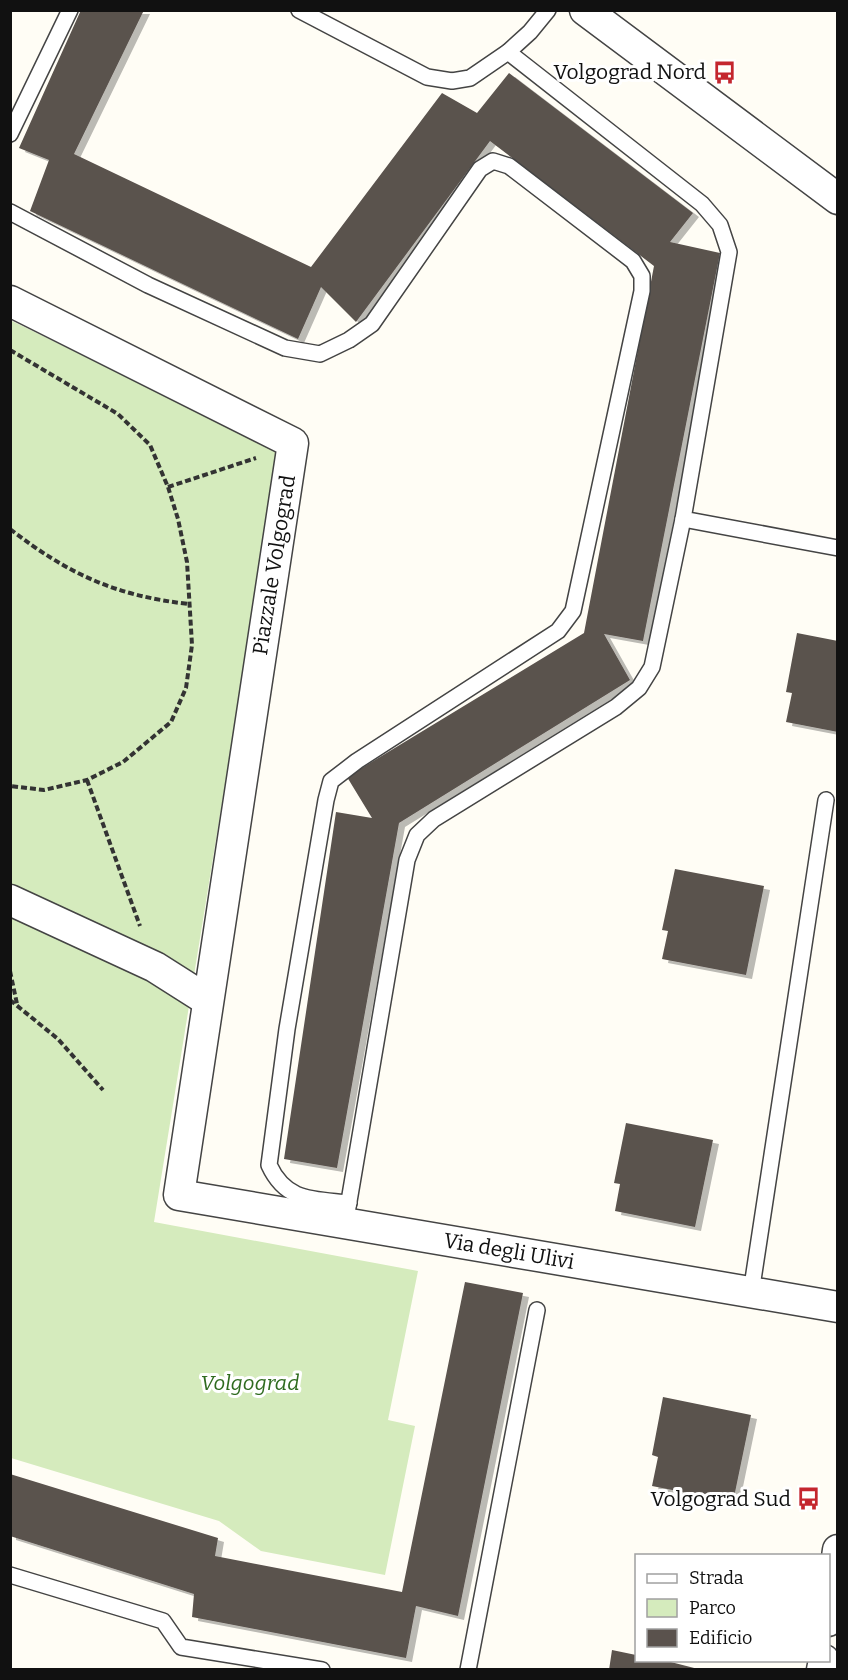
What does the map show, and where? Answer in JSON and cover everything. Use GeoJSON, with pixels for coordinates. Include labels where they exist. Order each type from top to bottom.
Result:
{"type":"FeatureCollection","features":[{"type":"Feature","properties":{"kind":"street"},"geometry":{"type":"LineString","coordinates":[[585,10],[837,199]]}},
{"type":"Feature","properties":{"kind":"street"},"geometry":{"type":"LineString","coordinates":[[10,301],[293,443]]}},
{"type":"Feature","properties":{"kind":"street","name":"Piazzale Volgograd"},"geometry":{"type":"LineString","coordinates":[[179,1195],[293,443]]}},
{"type":"Feature","properties":{"kind":"street"},"geometry":{"type":"LineString","coordinates":[[10,900],[154,967],[207,1000]]}},
{"type":"Feature","properties":{"kind":"street","name":"Via degli Ulivi"},"geometry":{"type":"LineString","coordinates":[[179,1195],[347,1213],[751,1293],[837,1307]]}},
{"type":"Feature","properties":{"kind":"street"},"geometry":{"type":"LineString","coordinates":[[830,1605],[837,1550]]}},
{"type":"Feature","properties":{"kind":"lane"},"geometry":{"type":"LineString","coordinates":[[10,134],[70,10]]}},
{"type":"Feature","properties":{"kind":"lane"},"geometry":{"type":"LineString","coordinates":[[299,10],[427,77],[452,81],[470,78],[508,52],[530,32],[548,10]]}},
{"type":"Feature","properties":{"kind":"lane"},"geometry":{"type":"LineString","coordinates":[[10,212],[148,285],[285,348],[320,354],[349,340],[372,324],[480,169],[493,162],[509,166],[536,186],[633,261],[642,276],[642,291],[573,611],[558,631],[357,761],[331,781],[287,1029],[268,1165],[276,1180],[302,1198],[347,1213],[407,860],[417,835],[434,819],[616,707],[639,688],[652,666],[662,628],[683,519],[729,252],[720,225],[702,204],[508,52]]}},
{"type":"Feature","properties":{"kind":"lane"},"geometry":{"type":"LineString","coordinates":[[683,519],[837,548]]}},
{"type":"Feature","properties":{"kind":"lane"},"geometry":{"type":"LineString","coordinates":[[751,1293],[826,800]]}},
{"type":"Feature","properties":{"kind":"lane"},"geometry":{"type":"LineString","coordinates":[[468,1670],[537,1310]]}},
{"type":"Feature","properties":{"kind":"lane"},"geometry":{"type":"LineString","coordinates":[[10,1575],[163,1621],[181,1647],[322,1670]]}},
{"type":"Feature","properties":{"kind":"path"},"geometry":{"type":"LineString","coordinates":[[10,350],[118,414],[150,445],[168,487],[178,519],[187,562],[192,645],[186,688],[171,722],[123,762],[87,780],[44,790],[10,786]]}},
{"type":"Feature","properties":{"kind":"path"},"geometry":{"type":"LineString","coordinates":[[168,487],[279,451],[293,443]]}},
{"type":"Feature","properties":{"kind":"path"},"geometry":{"type":"LineString","coordinates":[[10,529],[65,567],[99,584],[141,596],[189,604]]}},
{"type":"Feature","properties":{"kind":"path"},"geometry":{"type":"LineString","coordinates":[[87,780],[154,967]]}},
{"type":"Feature","properties":{"kind":"path"},"geometry":{"type":"LineString","coordinates":[[10,971],[17,1005]]}},
{"type":"Feature","properties":{"kind":"path"},"geometry":{"type":"LineString","coordinates":[[10,1000],[58,1039],[104,1090]]}},
{"type":"Feature","properties":{"kind":"green space","name":"Volgograd"},"geometry":{"type":"Polygon","coordinates":[[[10,320],[279,451],[154,1222],[418,1271],[388,1420],[415,1426],[385,1575],[261,1551],[219,1521],[11,1458],[10,320]]]}},
{"type":"Feature","properties":{"kind":"building"},"geometry":{"type":"Polygon","coordinates":[[[81,10],[144,10],[74,154],[311,267],[442,93],[477,113],[509,73],[693,213],[670,242],[720,253],[643,641],[604,634],[630,680],[399,823],[337,1168],[284,1159],[336,812],[372,818],[347,777],[584,633],[654,266],[490,141],[356,322],[321,287],[298,339],[30,211],[49,160],[19,148],[81,10]]]}},
{"type":"Feature","properties":{"kind":"building"},"geometry":{"type":"Polygon","coordinates":[[[797,633],[838,641],[838,732],[786,722],[792,693],[786,692],[797,633]]]}},
{"type":"Feature","properties":{"kind":"building"},"geometry":{"type":"Polygon","coordinates":[[[675,869],[764,886],[746,975],[662,959],[668,931],[662,930],[675,869]]]}},
{"type":"Feature","properties":{"kind":"building"},"geometry":{"type":"Polygon","coordinates":[[[626,1123],[713,1140],[695,1227],[615,1211],[620,1184],[614,1183],[626,1123]]]}},
{"type":"Feature","properties":{"kind":"building"},"geometry":{"type":"Polygon","coordinates":[[[465,1282],[523,1293],[458,1616],[416,1606],[406,1658],[192,1617],[194,1594],[10,1536],[10,1474],[218,1538],[215,1556],[402,1592],[465,1282]]]}},
{"type":"Feature","properties":{"kind":"building"},"geometry":{"type":"Polygon","coordinates":[[[663,1397],[751,1415],[733,1502],[652,1486],[658,1457],[652,1455],[663,1397]]]}},
{"type":"Feature","properties":{"kind":"building"},"geometry":{"type":"Polygon","coordinates":[[[612,1650],[635,1655],[635,1662],[671,1662],[702,1670],[609,1670],[612,1650]]]}},
{"type":"Feature","properties":{"kind":"place","name":"Volgograd Nord"},"geometry":{"type":"Point","coordinates":[724,72]}},
{"type":"Feature","properties":{"kind":"place","name":"Volgograd Sud"},"geometry":{"type":"Point","coordinates":[809,1499]}}]}
